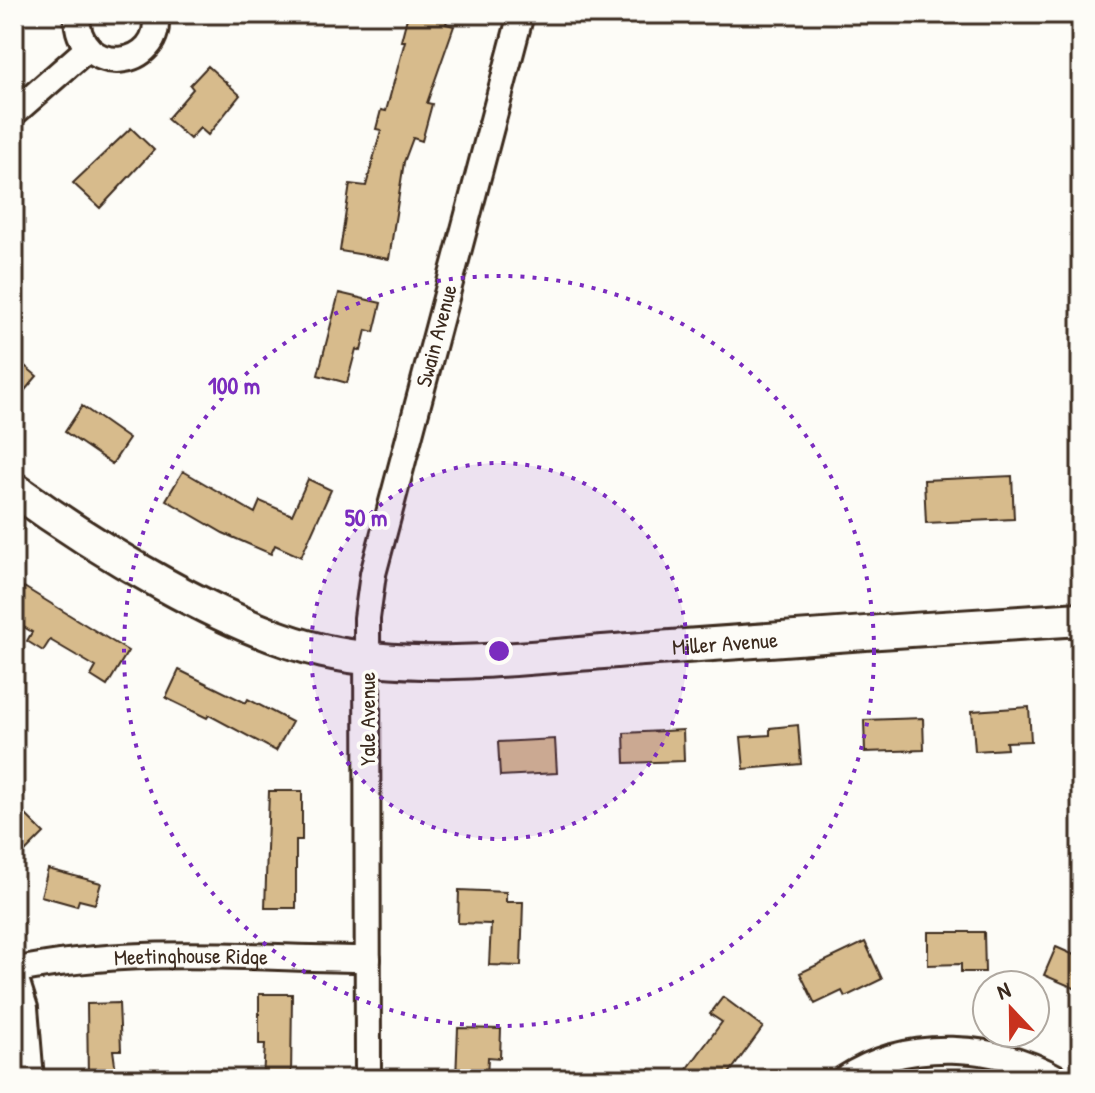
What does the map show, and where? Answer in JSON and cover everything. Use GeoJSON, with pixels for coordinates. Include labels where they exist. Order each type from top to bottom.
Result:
{"type":"FeatureCollection","features":[{"type":"Feature","properties":{"kind":"main road","name":"Yale Avenue"},"geometry":{"type":"LineString","coordinates":[[14,489],[100,546],[222,612],[321,651],[367,658]]}},
{"type":"Feature","properties":{"kind":"main road","name":"Miller Avenue"},"geometry":{"type":"LineString","coordinates":[[367,658],[485,659],[1081,619]]}},
{"type":"Feature","properties":{"kind":"street"},"geometry":{"type":"LineString","coordinates":[[77,14],[76,30],[87,49],[105,60],[122,61],[139,54],[152,39],[155,14]]}},
{"type":"Feature","properties":{"kind":"street","name":"Swain Avenue"},"geometry":{"type":"LineString","coordinates":[[367,658],[367,618],[385,522],[521,14]]}},
{"type":"Feature","properties":{"kind":"street"},"geometry":{"type":"LineString","coordinates":[[14,113],[87,49]]}},
{"type":"Feature","properties":{"kind":"street","name":"Yale Avenue"},"geometry":{"type":"LineString","coordinates":[[367,658],[368,1079]]}},
{"type":"Feature","properties":{"kind":"street","name":"Meetinghouse Ridge"},"geometry":{"type":"LineString","coordinates":[[14,972],[73,959],[184,953],[368,959]]}},
{"type":"Feature","properties":{"kind":"street"},"geometry":{"type":"LineString","coordinates":[[14,972],[25,1008],[31,1079]]}},
{"type":"Feature","properties":{"kind":"street"},"geometry":{"type":"LineString","coordinates":[[844,1079],[862,1067],[902,1054],[945,1050],[989,1053],[1030,1062],[1059,1079]]}},
{"type":"Feature","properties":{"kind":"building"},"geometry":{"type":"Polygon","coordinates":[[[408,14],[449,14],[446,24],[454,26],[427,103],[432,104],[422,141],[413,138],[404,162],[389,259],[340,251],[350,184],[366,186],[381,130],[376,129],[381,110],[386,111],[405,41],[401,41],[408,14]]]}},
{"type":"Feature","properties":{"kind":"building"},"geometry":{"type":"Polygon","coordinates":[[[208,66],[240,95],[208,135],[200,128],[190,139],[167,119],[193,89],[190,85],[208,66]]]}},
{"type":"Feature","properties":{"kind":"building"},"geometry":{"type":"Polygon","coordinates":[[[131,128],[154,150],[100,208],[73,183],[131,128]]]}},
{"type":"Feature","properties":{"kind":"building"},"geometry":{"type":"Polygon","coordinates":[[[339,293],[381,303],[374,332],[366,330],[361,351],[356,349],[347,383],[318,375],[339,293]]]}},
{"type":"Feature","properties":{"kind":"building"},"geometry":{"type":"Polygon","coordinates":[[[14,357],[37,376],[14,403],[14,357]]]}},
{"type":"Feature","properties":{"kind":"building"},"geometry":{"type":"Polygon","coordinates":[[[82,406],[129,439],[112,464],[65,432],[82,406]]]}},
{"type":"Feature","properties":{"kind":"building"},"geometry":{"type":"Polygon","coordinates":[[[183,471],[255,513],[260,501],[292,515],[308,479],[331,490],[301,557],[275,545],[271,554],[223,533],[166,500],[183,471]]]}},
{"type":"Feature","properties":{"kind":"building"},"geometry":{"type":"Polygon","coordinates":[[[1012,476],[1014,519],[926,523],[924,480],[1012,476]]]}},
{"type":"Feature","properties":{"kind":"building"},"geometry":{"type":"Polygon","coordinates":[[[24,587],[128,651],[107,686],[91,676],[96,667],[50,640],[43,651],[27,641],[32,632],[14,621],[14,604],[24,587]]]}},
{"type":"Feature","properties":{"kind":"building"},"geometry":{"type":"Polygon","coordinates":[[[179,670],[246,703],[248,699],[292,722],[276,751],[209,715],[207,718],[166,698],[179,670]]]}},
{"type":"Feature","properties":{"kind":"building"},"geometry":{"type":"Polygon","coordinates":[[[1029,707],[1031,741],[1006,742],[1007,749],[975,751],[972,711],[1029,707]]]}},
{"type":"Feature","properties":{"kind":"building"},"geometry":{"type":"Polygon","coordinates":[[[923,718],[924,750],[865,752],[864,720],[923,718]]]}},
{"type":"Feature","properties":{"kind":"building"},"geometry":{"type":"Polygon","coordinates":[[[798,725],[801,764],[744,769],[741,737],[770,735],[770,728],[798,725]]]}},
{"type":"Feature","properties":{"kind":"building"},"geometry":{"type":"Polygon","coordinates":[[[683,730],[684,761],[625,763],[624,733],[683,730]]]}},
{"type":"Feature","properties":{"kind":"building"},"geometry":{"type":"Polygon","coordinates":[[[555,739],[557,773],[500,776],[498,742],[555,739]]]}},
{"type":"Feature","properties":{"kind":"building"},"geometry":{"type":"Polygon","coordinates":[[[269,791],[302,791],[302,840],[296,840],[296,908],[265,908],[269,791]]]}},
{"type":"Feature","properties":{"kind":"building"},"geometry":{"type":"Polygon","coordinates":[[[14,803],[44,833],[14,863],[14,803]]]}},
{"type":"Feature","properties":{"kind":"building"},"geometry":{"type":"Polygon","coordinates":[[[48,869],[101,883],[95,904],[79,900],[77,906],[41,896],[48,869]]]}},
{"type":"Feature","properties":{"kind":"building"},"geometry":{"type":"Polygon","coordinates":[[[459,890],[506,892],[506,902],[523,902],[521,966],[489,965],[491,924],[458,923],[459,890]]]}},
{"type":"Feature","properties":{"kind":"building"},"geometry":{"type":"Polygon","coordinates":[[[928,932],[984,932],[985,969],[961,972],[961,964],[928,965],[928,932]]]}},
{"type":"Feature","properties":{"kind":"building"},"geometry":{"type":"Polygon","coordinates":[[[865,942],[882,979],[845,997],[842,991],[815,1004],[800,973],[865,942]]]}},
{"type":"Feature","properties":{"kind":"building"},"geometry":{"type":"Polygon","coordinates":[[[1056,947],[1081,958],[1081,991],[1051,978],[1051,969],[1047,969],[1056,947]]]}},
{"type":"Feature","properties":{"kind":"building"},"geometry":{"type":"Polygon","coordinates":[[[259,994],[292,994],[291,1079],[263,1079],[265,1044],[259,1044],[259,994]]]}},
{"type":"Feature","properties":{"kind":"building"},"geometry":{"type":"Polygon","coordinates":[[[723,997],[763,1027],[725,1079],[680,1079],[722,1022],[710,1014],[723,997]]]}},
{"type":"Feature","properties":{"kind":"building"},"geometry":{"type":"Polygon","coordinates":[[[119,1003],[121,1050],[113,1050],[117,1079],[88,1079],[87,1004],[119,1003]]]}},
{"type":"Feature","properties":{"kind":"building"},"geometry":{"type":"Polygon","coordinates":[[[458,1028],[501,1029],[500,1058],[488,1057],[487,1079],[456,1079],[458,1028]]]}}]}
